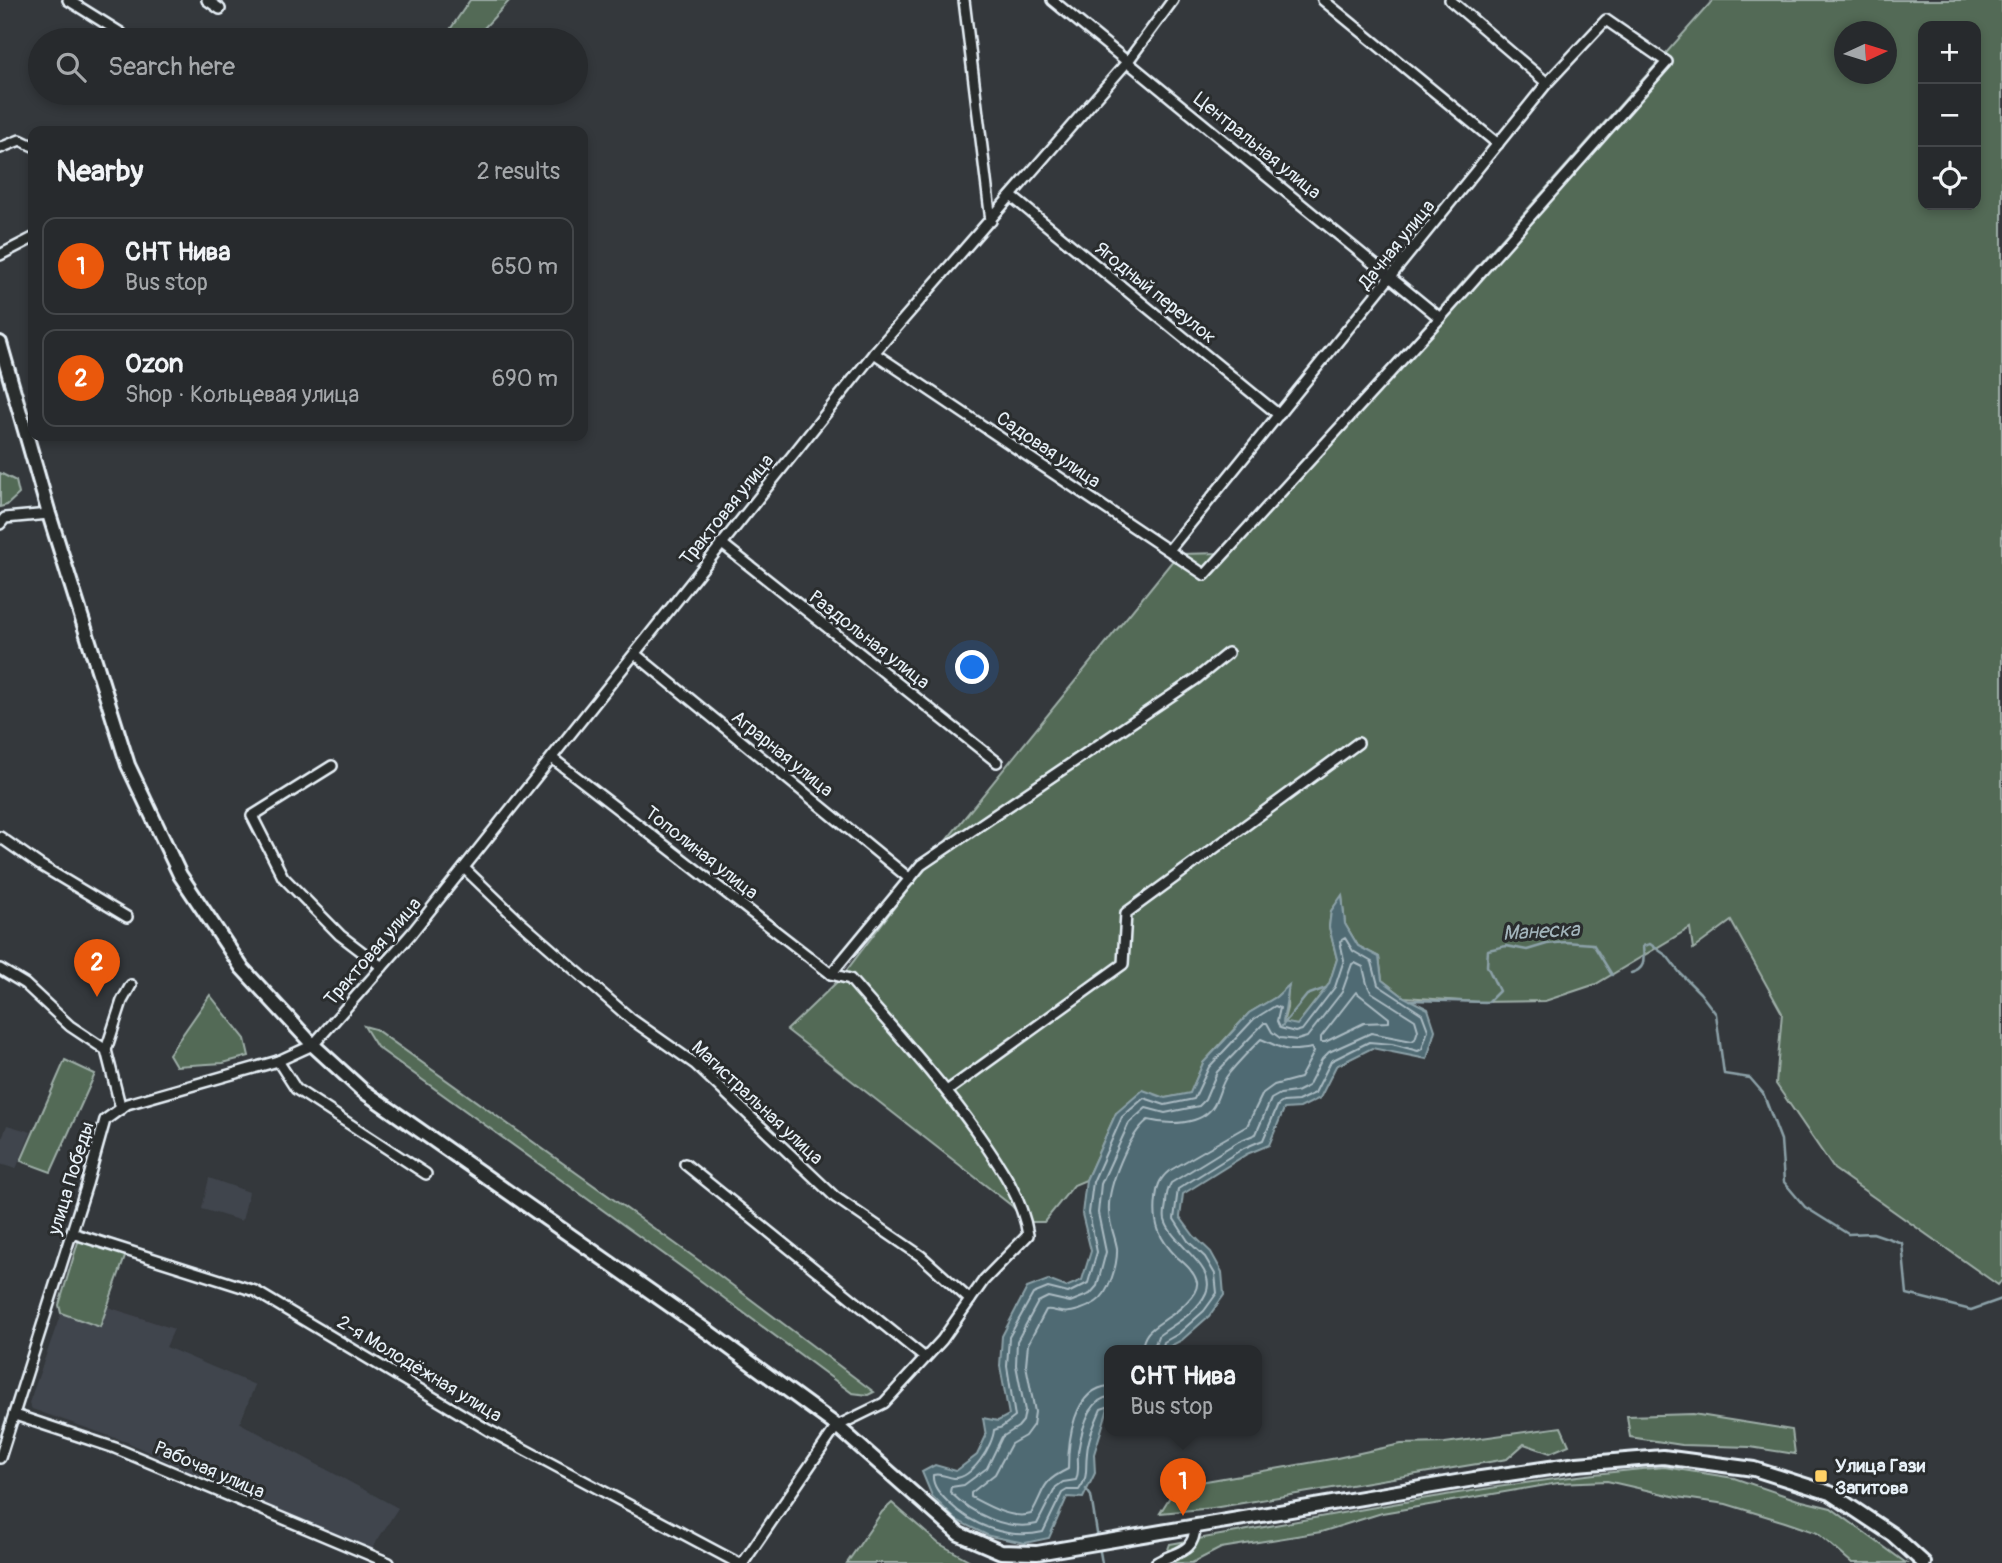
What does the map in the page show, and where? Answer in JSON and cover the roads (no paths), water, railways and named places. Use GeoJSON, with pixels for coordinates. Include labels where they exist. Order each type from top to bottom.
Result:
{"type":"FeatureCollection","features":[{"type":"Feature","properties":{"kind":"main road"},"geometry":{"type":"LineString","coordinates":[[0,343],[28,441]]}},
{"type":"Feature","properties":{"kind":"main road"},"geometry":{"type":"LineString","coordinates":[[28,441],[128,765],[180,875],[242,968],[313,1045],[362,1090],[696,1323],[837,1426],[959,1534],[1001,1552],[1037,1553],[1474,1479],[1577,1464],[1663,1457],[1754,1469],[1830,1493],[1893,1535],[1924,1563]]}},
{"type":"Feature","properties":{"kind":"street"},"geometry":{"type":"LineString","coordinates":[[68,0],[113,28]]}},
{"type":"Feature","properties":{"kind":"street"},"geometry":{"type":"LineString","coordinates":[[207,0],[220,9]]}},
{"type":"Feature","properties":{"kind":"street"},"geometry":{"type":"LineString","coordinates":[[964,0],[991,221]]}},
{"type":"Feature","properties":{"kind":"street","name":"Центральная улица"},"geometry":{"type":"LineString","coordinates":[[1052,0],[1440,318]]}},
{"type":"Feature","properties":{"kind":"street"},"geometry":{"type":"LineString","coordinates":[[1323,0],[1498,144]]}},
{"type":"Feature","properties":{"kind":"street"},"geometry":{"type":"LineString","coordinates":[[1450,0],[1547,83]]}},
{"type":"Feature","properties":{"kind":"street","name":"Трактовая улица"},"geometry":{"type":"LineString","coordinates":[[313,1045],[464,868],[874,353],[1128,61],[1167,2]]}},
{"type":"Feature","properties":{"kind":"street","name":"Дачная улица"},"geometry":{"type":"LineString","coordinates":[[1169,550],[1547,83],[1606,19],[1667,62],[1440,318]]}},
{"type":"Feature","properties":{"kind":"street"},"geometry":{"type":"LineString","coordinates":[[0,148],[20,140],[28,144]]}},
{"type":"Feature","properties":{"kind":"street","name":"Ягодный переулок"},"geometry":{"type":"LineString","coordinates":[[1011,196],[1279,415]]}},
{"type":"Feature","properties":{"kind":"street"},"geometry":{"type":"LineString","coordinates":[[0,255],[28,241]]}},
{"type":"Feature","properties":{"kind":"street","name":"Садовая улица"},"geometry":{"type":"LineString","coordinates":[[874,353],[1205,575],[1440,318]]}},
{"type":"Feature","properties":{"kind":"street"},"geometry":{"type":"LineString","coordinates":[[0,524],[5,517],[49,514]]}},
{"type":"Feature","properties":{"kind":"street","name":"Раздольная улица"},"geometry":{"type":"LineString","coordinates":[[721,543],[998,762]]}},
{"type":"Feature","properties":{"kind":"street"},"geometry":{"type":"LineString","coordinates":[[831,974],[921,864],[1196,678],[1228,653]]}},
{"type":"Feature","properties":{"kind":"street","name":"Аграрная улица"},"geometry":{"type":"LineString","coordinates":[[635,654],[910,878]]}},
{"type":"Feature","properties":{"kind":"street"},"geometry":{"type":"LineString","coordinates":[[947,1091],[1123,964],[1126,913],[1358,743]]}},
{"type":"Feature","properties":{"kind":"street","name":"Тополиная улица"},"geometry":{"type":"LineString","coordinates":[[552,758],[831,974],[850,979],[947,1091],[1003,1169],[1026,1222],[1028,1235],[984,1280],[970,1300]]}},
{"type":"Feature","properties":{"kind":"street"},"geometry":{"type":"LineString","coordinates":[[332,766],[252,816],[283,877],[340,934],[382,967]]}},
{"type":"Feature","properties":{"kind":"street"},"geometry":{"type":"LineString","coordinates":[[0,837],[127,917]]}},
{"type":"Feature","properties":{"kind":"street","name":"Магистральная улица"},"geometry":{"type":"LineString","coordinates":[[464,868],[520,922],[631,1019],[695,1064],[835,1197],[921,1256],[970,1300]]}},
{"type":"Feature","properties":{"kind":"street"},"geometry":{"type":"LineString","coordinates":[[0,969],[25,984],[70,1026],[106,1050]]}},
{"type":"Feature","properties":{"kind":"street"},"geometry":{"type":"LineString","coordinates":[[121,1109],[106,1050],[122,1001],[131,985]]}},
{"type":"Feature","properties":{"kind":"street","name":"улица Победы"},"geometry":{"type":"LineString","coordinates":[[0,1458],[105,1120],[127,1104],[278,1061],[313,1045]]}},
{"type":"Feature","properties":{"kind":"street"},"geometry":{"type":"LineString","coordinates":[[278,1061],[296,1089],[426,1174]]}},
{"type":"Feature","properties":{"kind":"street"},"geometry":{"type":"LineString","coordinates":[[685,1164],[925,1359]]}},
{"type":"Feature","properties":{"kind":"street","name":"2-я Молодёжная улица"},"geometry":{"type":"LineString","coordinates":[[72,1233],[256,1291],[488,1430],[740,1563]]}},
{"type":"Feature","properties":{"kind":"street"},"geometry":{"type":"LineString","coordinates":[[740,1563],[837,1426],[884,1403],[942,1340],[970,1300]]}},
{"type":"Feature","properties":{"kind":"street","name":"Рабочая улица"},"geometry":{"type":"LineString","coordinates":[[15,1415],[115,1448],[389,1563]]}},
{"type":"Feature","properties":{"kind":"street"},"geometry":{"type":"LineString","coordinates":[[1156,1563],[1192,1546],[1195,1527]]}},
{"type":"Feature","properties":{"kind":"water"},"geometry":{"type":"Polygon","coordinates":[[[1342,895],[1345,924],[1358,946],[1379,957],[1382,980],[1404,997],[1428,1009],[1435,1030],[1427,1059],[1372,1048],[1336,1066],[1320,1098],[1300,1108],[1284,1109],[1269,1145],[1247,1154],[1183,1194],[1180,1217],[1194,1236],[1211,1252],[1222,1272],[1224,1295],[1209,1316],[1172,1345],[1104,1345],[1104,1421],[1094,1454],[1095,1473],[1083,1498],[1067,1497],[1049,1538],[1025,1543],[989,1536],[956,1520],[932,1496],[922,1472],[935,1465],[956,1471],[977,1455],[986,1436],[983,1418],[998,1421],[1009,1415],[1000,1366],[1002,1336],[1027,1288],[1048,1280],[1066,1287],[1082,1280],[1091,1251],[1082,1214],[1086,1180],[1116,1113],[1143,1090],[1165,1098],[1190,1093],[1203,1063],[1249,1013],[1276,997],[1289,985],[1283,1022],[1297,1025],[1329,984],[1337,959],[1329,927],[1331,911],[1342,895]]]}},
{"type":"Feature","properties":{"kind":"waterway","name":"Манеска"},"geometry":{"type":"LineString","coordinates":[[1410,1000],[1488,1002],[1499,991],[1487,966],[1488,950],[1506,946],[1527,950],[1565,942],[1593,944],[1612,975]]}},
{"type":"Feature","properties":{"kind":"waterway","name":"Манеска"},"geometry":{"type":"LineString","coordinates":[[1631,973],[1642,966],[1643,946],[1650,944],[1667,956],[1716,1014],[1724,1074],[1750,1078],[1763,1093],[1781,1140],[1784,1182],[1805,1207],[1848,1234],[1873,1233],[1902,1243],[1907,1294],[1971,1310],[2002,1299]]}},
{"type":"Feature","properties":{"kind":"waterway","name":"Манеска"},"geometry":{"type":"LineString","coordinates":[[1282,1026],[1307,995],[1326,988]]}},
{"type":"Feature","properties":{"kind":"waterway","name":"Манеска"},"geometry":{"type":"LineString","coordinates":[[1086,1489],[1091,1496],[1098,1539]]}},
{"type":"Feature","properties":{"kind":"waterway","name":"Манеска"},"geometry":{"type":"LineString","coordinates":[[1099,1546],[1102,1563]]}},
{"type":"Feature","properties":{"kind":"place","name":"Ozon"},"geometry":{"type":"Point","coordinates":[97,997]}},
{"type":"Feature","properties":{"kind":"place","name":"Улица Гази Загитова"},"geometry":{"type":"Point","coordinates":[1821,1476]}},
{"type":"Feature","properties":{"kind":"place","name":"СНТ Нива"},"geometry":{"type":"Point","coordinates":[1183,1516]}}]}
